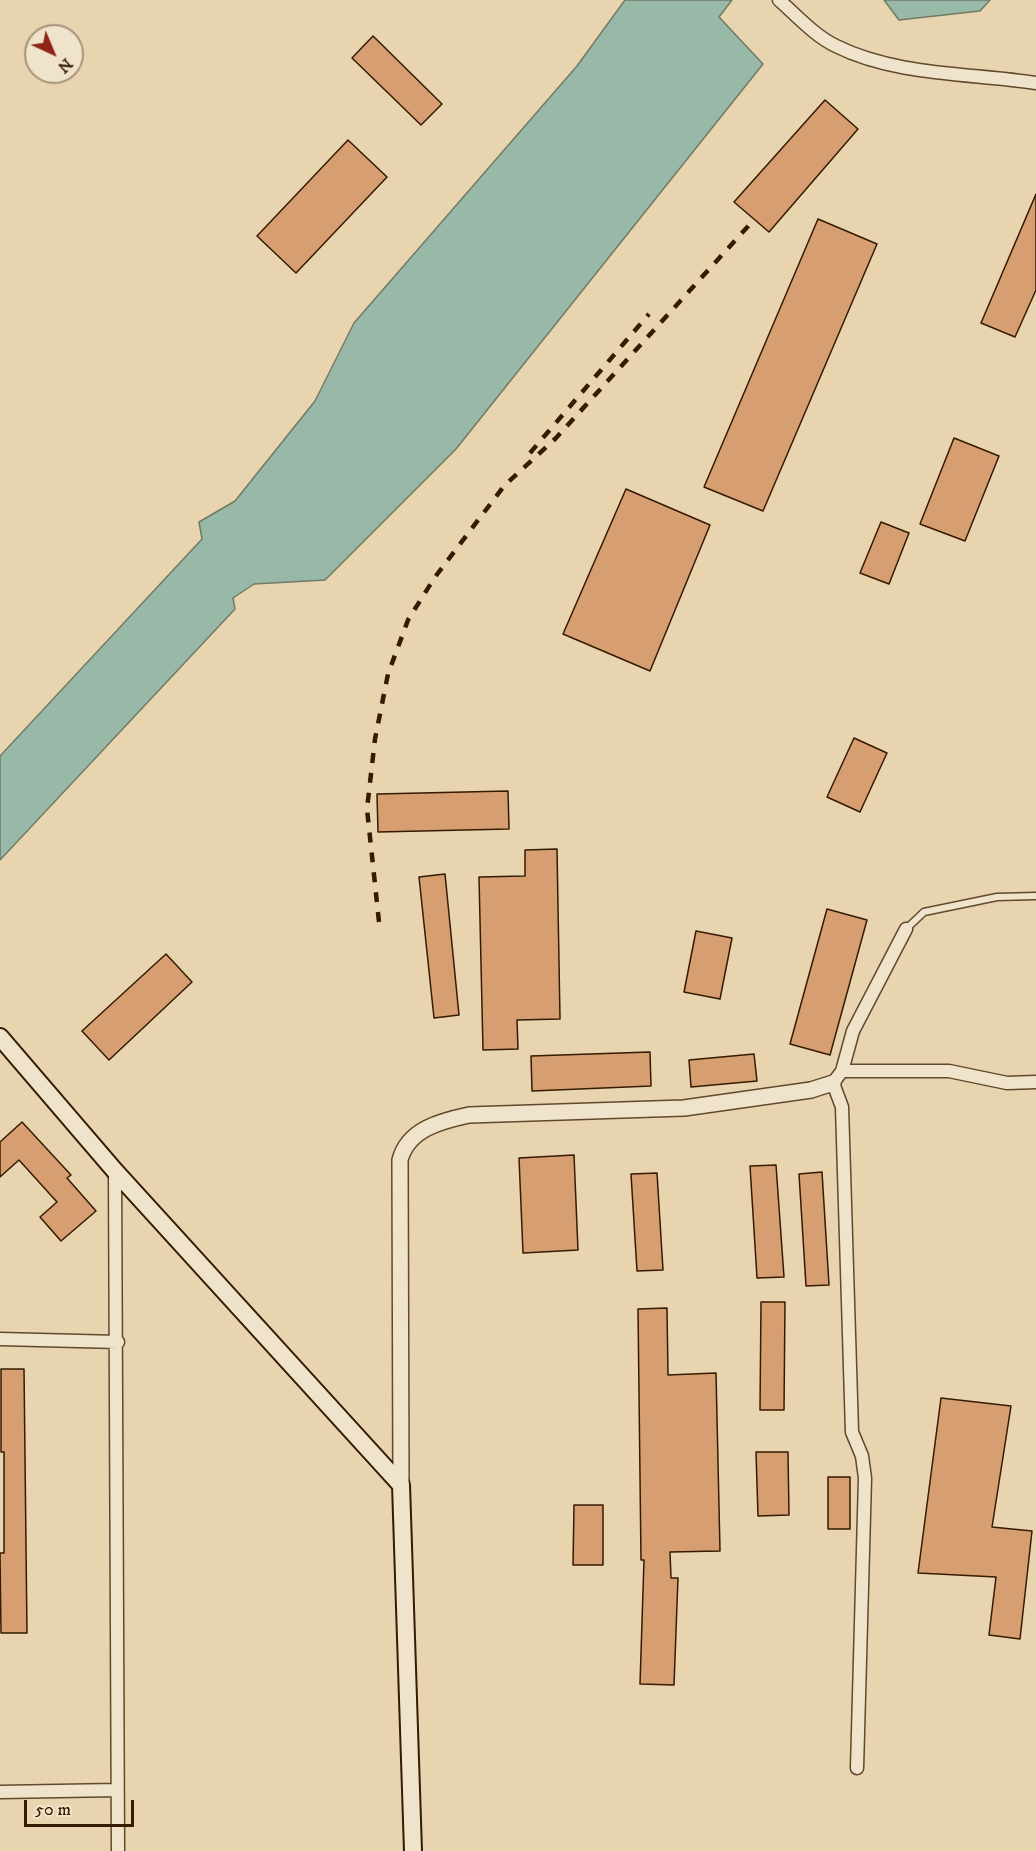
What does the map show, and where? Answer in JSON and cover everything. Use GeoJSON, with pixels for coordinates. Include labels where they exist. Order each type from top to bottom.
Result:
{"type":"FeatureCollection","features":[{"type":"Feature","properties":{"kind":"main road"},"geometry":{"type":"LineString","coordinates":[[0,1037],[115,1171],[401,1485],[413,1851]]}},
{"type":"Feature","properties":{"kind":"street"},"geometry":{"type":"LineString","coordinates":[[779,0],[822,37],[853,53],[894,64],[1036,83]]}},
{"type":"Feature","properties":{"kind":"street"},"geometry":{"type":"LineString","coordinates":[[857,1768],[865,1478],[862,1456],[852,1432],[842,1107],[837,1077],[853,1031],[906,929]]}},
{"type":"Feature","properties":{"kind":"street"},"geometry":{"type":"LineString","coordinates":[[401,1485],[400,1160],[403,1149],[414,1137],[437,1122],[469,1115],[684,1108],[811,1090],[837,1077],[949,1071],[1007,1083],[1036,1082]]}},
{"type":"Feature","properties":{"kind":"street"},"geometry":{"type":"LineString","coordinates":[[115,1171],[118,1342],[118,1851]]}},
{"type":"Feature","properties":{"kind":"street"},"geometry":{"type":"LineString","coordinates":[[0,1339],[118,1342]]}},
{"type":"Feature","properties":{"kind":"street"},"geometry":{"type":"LineString","coordinates":[[0,1792],[117,1790]]}},
{"type":"Feature","properties":{"kind":"lane"},"geometry":{"type":"LineString","coordinates":[[906,929],[924,912],[998,897],[1036,896]]}},
{"type":"Feature","properties":{"kind":"shaded area"},"geometry":{"type":"Polygon","coordinates":[[[625,0],[732,0],[719,17],[763,64],[456,449],[325,580],[254,584],[233,598],[235,609],[0,860],[0,756],[202,539],[199,522],[235,501],[315,401],[354,323],[577,66],[625,0]]]}},
{"type":"Feature","properties":{"kind":"shaded area"},"geometry":{"type":"Polygon","coordinates":[[[884,0],[990,0],[980,11],[899,20],[884,0]]]}},
{"type":"Feature","properties":{"kind":"building"},"geometry":{"type":"Polygon","coordinates":[[[373,36],[442,104],[421,125],[352,58],[373,36]]]}},
{"type":"Feature","properties":{"kind":"building"},"geometry":{"type":"Polygon","coordinates":[[[825,100],[858,129],[769,232],[734,202],[825,100]]]}},
{"type":"Feature","properties":{"kind":"building"},"geometry":{"type":"Polygon","coordinates":[[[348,140],[387,177],[296,273],[257,236],[348,140]]]}},
{"type":"Feature","properties":{"kind":"building"},"geometry":{"type":"Polygon","coordinates":[[[1036,194],[1036,290],[1015,337],[981,323],[1036,194]]]}},
{"type":"Feature","properties":{"kind":"building"},"geometry":{"type":"Polygon","coordinates":[[[818,219],[877,244],[763,511],[704,487],[818,219]]]}},
{"type":"Feature","properties":{"kind":"building"},"geometry":{"type":"Polygon","coordinates":[[[954,438],[999,456],[965,541],[920,524],[954,438]]]}},
{"type":"Feature","properties":{"kind":"building"},"geometry":{"type":"Polygon","coordinates":[[[626,489],[710,525],[650,671],[563,634],[626,489]]]}},
{"type":"Feature","properties":{"kind":"building"},"geometry":{"type":"Polygon","coordinates":[[[881,522],[909,533],[889,584],[860,573],[881,522]]]}},
{"type":"Feature","properties":{"kind":"building"},"geometry":{"type":"Polygon","coordinates":[[[854,738],[887,753],[860,812],[827,797],[854,738]]]}},
{"type":"Feature","properties":{"kind":"building"},"geometry":{"type":"Polygon","coordinates":[[[508,791],[509,829],[378,832],[377,794],[508,791]]]}},
{"type":"Feature","properties":{"kind":"building"},"geometry":{"type":"Polygon","coordinates":[[[557,849],[560,1019],[517,1020],[518,1049],[483,1050],[479,877],[525,876],[525,850],[557,849]]]}},
{"type":"Feature","properties":{"kind":"building"},"geometry":{"type":"Polygon","coordinates":[[[445,874],[459,1015],[434,1018],[419,877],[445,874]]]}},
{"type":"Feature","properties":{"kind":"building"},"geometry":{"type":"Polygon","coordinates":[[[827,909],[867,920],[830,1055],[790,1044],[827,909]]]}},
{"type":"Feature","properties":{"kind":"building"},"geometry":{"type":"Polygon","coordinates":[[[696,931],[732,938],[720,999],[684,992],[696,931]]]}},
{"type":"Feature","properties":{"kind":"building"},"geometry":{"type":"Polygon","coordinates":[[[166,954],[192,982],[109,1060],[82,1031],[166,954]]]}},
{"type":"Feature","properties":{"kind":"building"},"geometry":{"type":"Polygon","coordinates":[[[650,1052],[651,1086],[532,1091],[531,1056],[650,1052]]]}},
{"type":"Feature","properties":{"kind":"building"},"geometry":{"type":"Polygon","coordinates":[[[754,1054],[757,1081],[691,1087],[689,1060],[754,1054]]]}},
{"type":"Feature","properties":{"kind":"building"},"geometry":{"type":"Polygon","coordinates":[[[22,1122],[71,1175],[67,1178],[96,1211],[61,1241],[40,1217],[57,1202],[19,1160],[0,1177],[0,1142],[22,1122]]]}},
{"type":"Feature","properties":{"kind":"building"},"geometry":{"type":"Polygon","coordinates":[[[574,1155],[578,1250],[523,1253],[519,1158],[574,1155]]]}},
{"type":"Feature","properties":{"kind":"building"},"geometry":{"type":"Polygon","coordinates":[[[776,1165],[784,1277],[757,1278],[750,1166],[776,1165]]]}},
{"type":"Feature","properties":{"kind":"building"},"geometry":{"type":"Polygon","coordinates":[[[822,1172],[829,1285],[806,1286],[799,1174],[822,1172]]]}},
{"type":"Feature","properties":{"kind":"building"},"geometry":{"type":"Polygon","coordinates":[[[657,1173],[663,1270],[637,1271],[631,1174],[657,1173]]]}},
{"type":"Feature","properties":{"kind":"building"},"geometry":{"type":"Polygon","coordinates":[[[761,1302],[785,1302],[784,1410],[760,1410],[761,1302]]]}},
{"type":"Feature","properties":{"kind":"building"},"geometry":{"type":"Polygon","coordinates":[[[667,1308],[668,1375],[716,1373],[720,1551],[670,1552],[671,1578],[678,1578],[674,1685],[640,1684],[644,1560],[641,1560],[638,1309],[667,1308]]]}},
{"type":"Feature","properties":{"kind":"building"},"geometry":{"type":"Polygon","coordinates":[[[1,1369],[24,1369],[27,1633],[1,1633],[0,1553],[4,1553],[4,1452],[1,1452],[1,1369]]]}},
{"type":"Feature","properties":{"kind":"building"},"geometry":{"type":"Polygon","coordinates":[[[941,1398],[1011,1406],[992,1527],[1032,1531],[1020,1639],[989,1635],[996,1577],[918,1573],[941,1398]]]}},
{"type":"Feature","properties":{"kind":"building"},"geometry":{"type":"Polygon","coordinates":[[[756,1452],[788,1452],[789,1515],[758,1516],[756,1452]]]}},
{"type":"Feature","properties":{"kind":"building"},"geometry":{"type":"Polygon","coordinates":[[[828,1477],[850,1477],[850,1529],[828,1529],[828,1477]]]}},
{"type":"Feature","properties":{"kind":"building"},"geometry":{"type":"Polygon","coordinates":[[[574,1505],[603,1505],[603,1565],[573,1565],[574,1505]]]}},
{"type":"Feature","properties":{"kind":"railway"},"geometry":{"type":"LineString","coordinates":[[379,922],[367,809],[375,739],[388,674],[408,620],[435,577],[504,486],[556,438],[751,223]]}},
{"type":"Feature","properties":{"kind":"railway"},"geometry":{"type":"LineString","coordinates":[[530,453],[649,314]]}}]}
